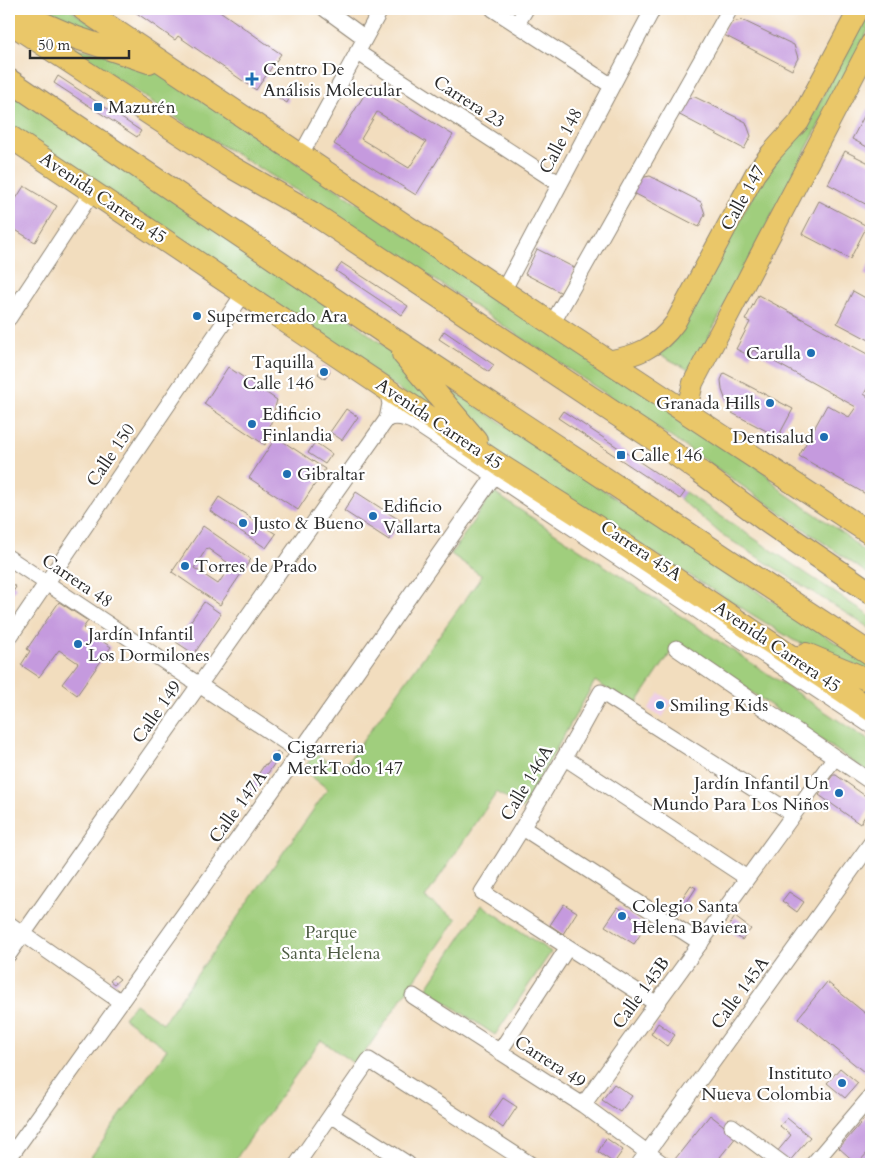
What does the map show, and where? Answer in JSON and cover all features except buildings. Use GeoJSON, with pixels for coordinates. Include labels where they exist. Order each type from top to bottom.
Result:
{"type":"FeatureCollection","features":[{"type":"Feature","properties":{"kind":"highway"},"geometry":{"type":"LineString","coordinates":[[10,9],[77,38],[144,60],[182,75]]}},
{"type":"Feature","properties":{"kind":"highway"},"geometry":{"type":"LineString","coordinates":[[83,9],[607,361],[871,534]]}},
{"type":"Feature","properties":{"kind":"highway"},"geometry":{"type":"LineString","coordinates":[[9,22],[228,165],[326,222],[699,470],[769,523],[871,593]]}},
{"type":"Feature","properties":{"kind":"highway"},"geometry":{"type":"LineString","coordinates":[[9,80],[380,330],[871,654]]}},
{"type":"Feature","properties":{"kind":"highway","name":"Avenida Carrera 45"},"geometry":{"type":"LineString","coordinates":[[9,136],[387,389],[499,471],[602,530],[871,710]]}},
{"type":"Feature","properties":{"kind":"highway"},"geometry":{"type":"LineString","coordinates":[[380,330],[408,359],[499,471]]}},
{"type":"Feature","properties":{"kind":"highway"},"geometry":{"type":"LineString","coordinates":[[810,495],[871,550]]}},
{"type":"Feature","properties":{"kind":"highway"},"geometry":{"type":"LineString","coordinates":[[761,635],[871,680]]}},
{"type":"Feature","properties":{"kind":"main road","name":"Calle 147"},"geometry":{"type":"LineString","coordinates":[[607,361],[629,357],[648,348],[667,334],[675,323],[755,174],[770,153],[798,122],[859,9]]}},
{"type":"Feature","properties":{"kind":"main road"},"geometry":{"type":"LineString","coordinates":[[686,413],[690,390],[699,371],[871,43]]}},
{"type":"Feature","properties":{"kind":"street","name":"Carrera 23"},"geometry":{"type":"LineString","coordinates":[[325,9],[361,45],[560,184]]}},
{"type":"Feature","properties":{"kind":"street"},"geometry":{"type":"LineString","coordinates":[[301,155],[381,9]]}},
{"type":"Feature","properties":{"kind":"street"},"geometry":{"type":"LineString","coordinates":[[493,9],[612,86]]}},
{"type":"Feature","properties":{"kind":"street"},"geometry":{"type":"LineString","coordinates":[[517,24],[526,9]]}},
{"type":"Feature","properties":{"kind":"street","name":"Calle 148"},"geometry":{"type":"LineString","coordinates":[[503,291],[653,9]]}},
{"type":"Feature","properties":{"kind":"street"},"geometry":{"type":"LineString","coordinates":[[552,324],[730,9]]}},
{"type":"Feature","properties":{"kind":"street"},"geometry":{"type":"LineString","coordinates":[[9,318],[93,191]]}},
{"type":"Feature","properties":{"kind":"street","name":"Calle 150"},"geometry":{"type":"LineString","coordinates":[[9,638],[244,293]]}},
{"type":"Feature","properties":{"kind":"street"},"geometry":{"type":"LineString","coordinates":[[387,389],[390,404],[387,419]]}},
{"type":"Feature","properties":{"kind":"street","name":"Carrera 45A"},"geometry":{"type":"LineString","coordinates":[[387,419],[402,417],[410,420],[499,471],[871,726]]}},
{"type":"Feature","properties":{"kind":"street","name":"Calle 149"},"geometry":{"type":"LineString","coordinates":[[9,954],[387,419]]}},
{"type":"Feature","properties":{"kind":"street","name":"Calle 147A"},"geometry":{"type":"LineString","coordinates":[[9,1158],[499,471]]}},
{"type":"Feature","properties":{"kind":"street","name":"Carrera 48"},"geometry":{"type":"LineString","coordinates":[[9,558],[300,752]]}},
{"type":"Feature","properties":{"kind":"street"},"geometry":{"type":"LineString","coordinates":[[676,648],[871,782]]}},
{"type":"Feature","properties":{"kind":"street","name":"Calle 146A"},"geometry":{"type":"LineString","coordinates":[[568,947],[482,892],[565,758],[601,692],[794,814]]}},
{"type":"Feature","properties":{"kind":"street","name":"Calle 145B"},"geometry":{"type":"LineString","coordinates":[[583,1105],[835,757]]}},
{"type":"Feature","properties":{"kind":"street"},"geometry":{"type":"LineString","coordinates":[[565,758],[747,878]]}},
{"type":"Feature","properties":{"kind":"street"},"geometry":{"type":"LineString","coordinates":[[523,828],[700,943]]}},
{"type":"Feature","properties":{"kind":"street","name":"Calle 145A"},"geometry":{"type":"LineString","coordinates":[[643,1159],[871,843]]}},
{"type":"Feature","properties":{"kind":"street"},"geometry":{"type":"LineString","coordinates":[[9,924],[121,1002]]}},
{"type":"Feature","properties":{"kind":"street"},"geometry":{"type":"LineString","coordinates":[[500,1051],[568,947],[657,1004]]}},
{"type":"Feature","properties":{"kind":"street","name":"Carrera 49"},"geometry":{"type":"LineString","coordinates":[[413,996],[583,1105],[643,1159],[663,1164]]}},
{"type":"Feature","properties":{"kind":"street"},"geometry":{"type":"LineString","coordinates":[[297,1164],[369,1060],[530,1164]]}},
{"type":"Feature","properties":{"kind":"street"},"geometry":{"type":"LineString","coordinates":[[813,1164],[870,1099]]}},
{"type":"Feature","properties":{"kind":"street"},"geometry":{"type":"LineString","coordinates":[[331,1115],[408,1164]]}},
{"type":"Feature","properties":{"kind":"street"},"geometry":{"type":"LineString","coordinates":[[732,1126],[782,1164]]}},
{"type":"Feature","properties":{"kind":"shaded area","name":"Smiling Kids"},"geometry":{"type":"Polygon","coordinates":[[[659,693],[672,702],[662,718],[648,709],[659,693]]]}},
{"type":"Feature","properties":{"kind":"green space"},"geometry":{"type":"Polygon","coordinates":[[[28,9],[69,9],[133,52],[28,9]]]}},
{"type":"Feature","properties":{"kind":"green space"},"geometry":{"type":"Polygon","coordinates":[[[869,9],[871,9],[871,25],[691,371],[659,354],[671,345],[685,322],[759,184],[815,111],[869,9]]]}},
{"type":"Feature","properties":{"kind":"green space"},"geometry":{"type":"Polygon","coordinates":[[[68,46],[124,59],[160,73],[761,469],[783,492],[843,533],[871,558],[871,576],[711,464],[405,260],[322,206],[186,124],[68,46]]]}},
{"type":"Feature","properties":{"kind":"green space"},"geometry":{"type":"Polygon","coordinates":[[[9,90],[351,320],[397,356],[461,431],[9,127],[9,90]]]}},
{"type":"Feature","properties":{"kind":"green space"},"geometry":{"type":"Polygon","coordinates":[[[432,377],[871,666],[871,672],[793,640],[500,457],[432,377]]]}},
{"type":"Feature","properties":{"kind":"green space","name":"Parque Santa Helena"},"geometry":{"type":"Polygon","coordinates":[[[493,492],[871,742],[871,774],[678,642],[634,707],[595,681],[522,809],[497,792],[425,898],[457,919],[356,1065],[321,1040],[232,1164],[86,1164],[167,1049],[124,1018],[135,1004],[163,1023],[328,789],[303,770],[315,753],[341,771],[482,576],[451,554],[493,492]]]}},
{"type":"Feature","properties":{"kind":"green space"},"geometry":{"type":"Polygon","coordinates":[[[685,492],[871,617],[871,629],[721,534],[680,499],[685,492]]]}},
{"type":"Feature","properties":{"kind":"green space"},"geometry":{"type":"Polygon","coordinates":[[[482,905],[551,952],[495,1035],[426,989],[482,905]]]}},
{"type":"Feature","properties":{"kind":"place","name":"Centro De Análisis Molecular"},"geometry":{"type":"Point","coordinates":[252,79]}},
{"type":"Feature","properties":{"kind":"place","name":"Mazurén"},"geometry":{"type":"Point","coordinates":[98,107]}},
{"type":"Feature","properties":{"kind":"place","name":"Supermercado Ara"},"geometry":{"type":"Point","coordinates":[197,316]}},
{"type":"Feature","properties":{"kind":"place","name":"Carulla"},"geometry":{"type":"Point","coordinates":[811,353]}},
{"type":"Feature","properties":{"kind":"place","name":"Taquilla Calle 146"},"geometry":{"type":"Point","coordinates":[324,372]}},
{"type":"Feature","properties":{"kind":"place","name":"Granada Hills"},"geometry":{"type":"Point","coordinates":[770,403]}},
{"type":"Feature","properties":{"kind":"place","name":"Edificio Finlandia"},"geometry":{"type":"Point","coordinates":[252,424]}},
{"type":"Feature","properties":{"kind":"place","name":"Dentisalud"},"geometry":{"type":"Point","coordinates":[824,437]}},
{"type":"Feature","properties":{"kind":"place","name":"Calle 146"},"geometry":{"type":"Point","coordinates":[621,455]}},
{"type":"Feature","properties":{"kind":"place","name":"Gibraltar"},"geometry":{"type":"Point","coordinates":[287,474]}},
{"type":"Feature","properties":{"kind":"place","name":"Edificio Vallarta"},"geometry":{"type":"Point","coordinates":[373,516]}},
{"type":"Feature","properties":{"kind":"place","name":"Justo & Bueno"},"geometry":{"type":"Point","coordinates":[243,523]}},
{"type":"Feature","properties":{"kind":"place","name":"Torres de Prado"},"geometry":{"type":"Point","coordinates":[185,566]}},
{"type":"Feature","properties":{"kind":"place","name":"Jardín Infantil Los Dormilones"},"geometry":{"type":"Point","coordinates":[78,644]}},
{"type":"Feature","properties":{"kind":"place","name":"Smiling Kids"},"geometry":{"type":"Point","coordinates":[660,705]}},
{"type":"Feature","properties":{"kind":"place","name":"Cigarreria MerkTodo 147"},"geometry":{"type":"Point","coordinates":[277,757]}},
{"type":"Feature","properties":{"kind":"place","name":"Jardín Infantil Un Mundo Para Los Niños"},"geometry":{"type":"Point","coordinates":[839,793]}},
{"type":"Feature","properties":{"kind":"place","name":"Colegio Santa Helena Baviera"},"geometry":{"type":"Point","coordinates":[622,916]}},
{"type":"Feature","properties":{"kind":"place","name":"Instituto Nueva Colombia"},"geometry":{"type":"Point","coordinates":[842,1083]}}]}
